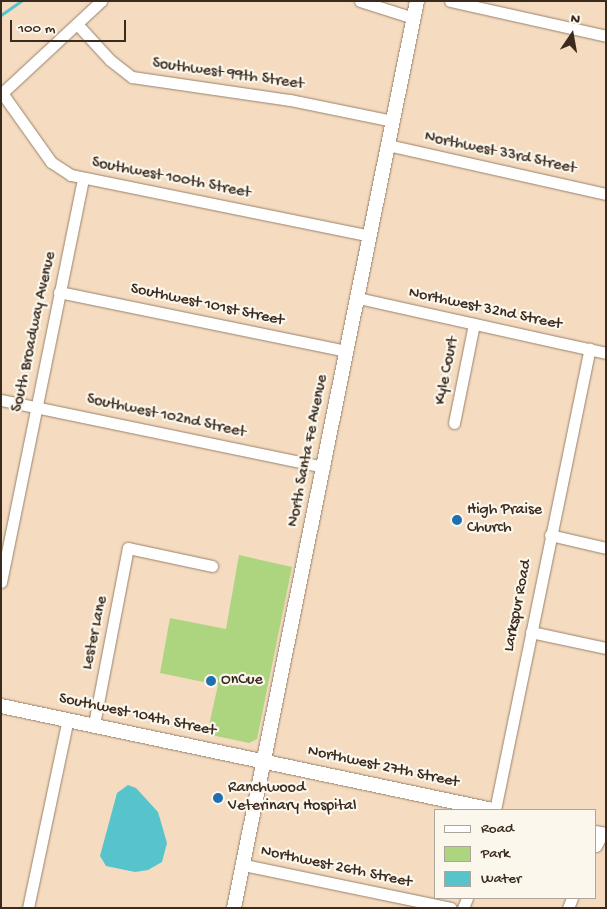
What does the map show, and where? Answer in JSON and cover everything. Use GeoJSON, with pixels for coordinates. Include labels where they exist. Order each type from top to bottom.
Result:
{"type":"FeatureCollection","features":[{"type":"Feature","properties":{"kind":"main road","name":"North Santa Fe Avenue"},"geometry":{"type":"LineString","coordinates":[[234,908],[417,1]]}},
{"type":"Feature","properties":{"kind":"main road","name":"Southwest 104th Street"},"geometry":{"type":"LineString","coordinates":[[1,706],[265,760]]}},
{"type":"Feature","properties":{"kind":"main road","name":"Northwest 27th Street"},"geometry":{"type":"LineString","coordinates":[[265,760],[489,809]]}},
{"type":"Feature","properties":{"kind":"street"},"geometry":{"type":"LineString","coordinates":[[2,94],[101,1]]}},
{"type":"Feature","properties":{"kind":"street"},"geometry":{"type":"LineString","coordinates":[[360,1],[414,18]]}},
{"type":"Feature","properties":{"kind":"street"},"geometry":{"type":"LineString","coordinates":[[450,1],[606,36]]}},
{"type":"Feature","properties":{"kind":"street","name":"Southwest 99th Street"},"geometry":{"type":"LineString","coordinates":[[77,24],[110,60],[132,77],[282,98],[394,121]]}},
{"type":"Feature","properties":{"kind":"street","name":"Southwest 100th Street"},"geometry":{"type":"LineString","coordinates":[[2,94],[51,162],[64,172],[83,178],[370,236]]}},
{"type":"Feature","properties":{"kind":"street","name":"Northwest 33rd Street"},"geometry":{"type":"LineString","coordinates":[[388,145],[606,194]]}},
{"type":"Feature","properties":{"kind":"street","name":"South Broadway Avenue"},"geometry":{"type":"LineString","coordinates":[[1,582],[83,178]]}},
{"type":"Feature","properties":{"kind":"street","name":"Southwest 101st Street"},"geometry":{"type":"LineString","coordinates":[[60,292],[347,351]]}},
{"type":"Feature","properties":{"kind":"street","name":"Northwest 32nd Street"},"geometry":{"type":"LineString","coordinates":[[358,298],[606,353]]}},
{"type":"Feature","properties":{"kind":"street","name":"Kyle Court"},"geometry":{"type":"LineString","coordinates":[[454,423],[474,324]]}},
{"type":"Feature","properties":{"kind":"street","name":"Larkspur Road"},"geometry":{"type":"LineString","coordinates":[[494,809],[590,349]]}},
{"type":"Feature","properties":{"kind":"street","name":"Southwest 102nd Street"},"geometry":{"type":"LineString","coordinates":[[1,400],[324,467]]}},
{"type":"Feature","properties":{"kind":"street"},"geometry":{"type":"LineString","coordinates":[[550,535],[606,548]]}},
{"type":"Feature","properties":{"kind":"street","name":"Lester Lane"},"geometry":{"type":"LineString","coordinates":[[94,724],[128,548],[212,566]]}},
{"type":"Feature","properties":{"kind":"street"},"geometry":{"type":"LineString","coordinates":[[531,632],[606,648]]}},
{"type":"Feature","properties":{"kind":"street"},"geometry":{"type":"LineString","coordinates":[[28,908],[68,719]]}},
{"type":"Feature","properties":{"kind":"street","name":"Northwest 26th Street"},"geometry":{"type":"LineString","coordinates":[[244,865],[451,908]]}},
{"type":"Feature","properties":{"kind":"green space"},"geometry":{"type":"Polygon","coordinates":[[[239,555],[292,567],[257,739],[249,743],[207,734],[218,685],[160,673],[170,618],[226,629],[239,555]]]}},
{"type":"Feature","properties":{"kind":"water"},"geometry":{"type":"Polygon","coordinates":[[[128,785],[136,788],[158,812],[167,843],[162,862],[148,870],[135,872],[106,866],[100,856],[117,793],[128,785]]]}},
{"type":"Feature","properties":{"kind":"waterway"},"geometry":{"type":"LineString","coordinates":[[1,15],[21,1]]}},
{"type":"Feature","properties":{"kind":"place","name":"High Praise Church"},"geometry":{"type":"Point","coordinates":[457,520]}},
{"type":"Feature","properties":{"kind":"place","name":"OnCue"},"geometry":{"type":"Point","coordinates":[211,681]}},
{"type":"Feature","properties":{"kind":"place","name":"Ranchwood Veterinary Hospital"},"geometry":{"type":"Point","coordinates":[218,798]}}]}
